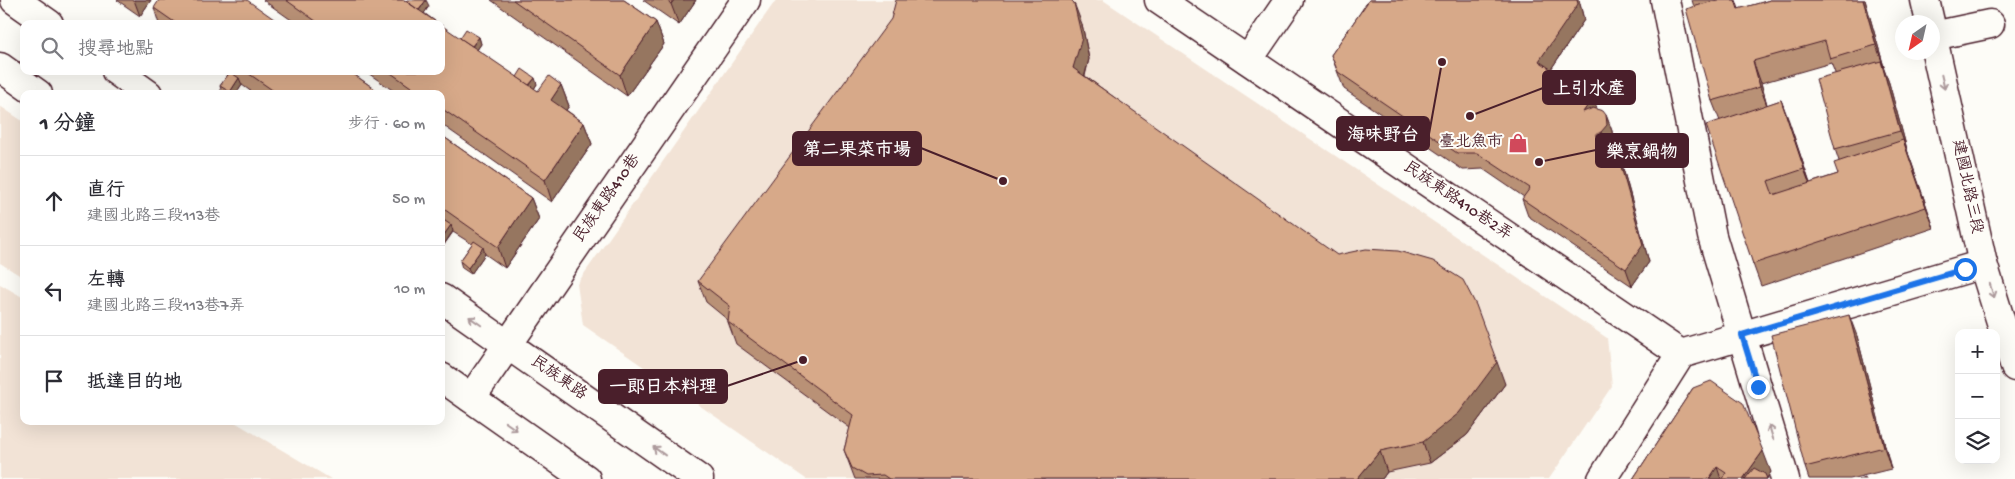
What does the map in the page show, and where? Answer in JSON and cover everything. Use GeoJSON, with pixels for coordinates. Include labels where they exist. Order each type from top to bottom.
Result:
{"type":"FeatureCollection","features":[{"type":"Feature","properties":{"kind":"street"},"geometry":{"type":"LineString","coordinates":[[15,0],[43,20]]}},
{"type":"Feature","properties":{"kind":"street","name":"民族東路410巷"},"geometry":{"type":"LineString","coordinates":[[471,398],[746,0]]}},
{"type":"Feature","properties":{"kind":"street","name":"民族東路410巷2弄"},"geometry":{"type":"LineString","coordinates":[[1158,0],[1681,354]]}},
{"type":"Feature","properties":{"kind":"street"},"geometry":{"type":"LineString","coordinates":[[1248,60],[1289,0]]}},
{"type":"Feature","properties":{"kind":"street"},"geometry":{"type":"LineString","coordinates":[[1665,0],[1712,236],[1785,479]]}},
{"type":"Feature","properties":{"kind":"street"},"geometry":{"type":"LineString","coordinates":[[1925,0],[1928,15]]}},
{"type":"Feature","properties":{"kind":"street"},"geometry":{"type":"LineString","coordinates":[[1940,34],[1990,24]]}},
{"type":"Feature","properties":{"kind":"street","name":"建國北路三段"},"geometry":{"type":"LineString","coordinates":[[1938,60],[1983,264],[2015,368]]}},
{"type":"Feature","properties":{"kind":"street"},"geometry":{"type":"LineString","coordinates":[[0,67],[32,90]]}},
{"type":"Feature","properties":{"kind":"street"},"geometry":{"type":"LineString","coordinates":[[122,75],[142,90]]}},
{"type":"Feature","properties":{"kind":"street"},"geometry":{"type":"LineString","coordinates":[[1602,479],[1681,354],[1983,264]]}},
{"type":"Feature","properties":{"kind":"street","name":"民族東路"},"geometry":{"type":"LineString","coordinates":[[445,301],[699,479]]}},
{"type":"Feature","properties":{"kind":"street"},"geometry":{"type":"LineString","coordinates":[[445,380],[586,479]]}},
{"type":"Feature","properties":{"kind":"shaded area"},"geometry":{"type":"Polygon","coordinates":[[[776,0],[1103,0],[1607,338],[1612,386],[1549,479],[806,479],[583,325],[577,284],[776,0]]]}},
{"type":"Feature","properties":{"kind":"shaded area"},"geometry":{"type":"Polygon","coordinates":[[[0,106],[20,119],[20,276],[0,263],[0,106]]]}},
{"type":"Feature","properties":{"kind":"shaded area"},"geometry":{"type":"Polygon","coordinates":[[[0,284],[20,296],[20,425],[240,425],[331,479],[0,479],[0,284]]]}},
{"type":"Feature","properties":{"kind":"building"},"geometry":{"type":"Polygon","coordinates":[[[159,0],[247,0],[275,20],[171,20],[154,8],[159,0]]]}},
{"type":"Feature","properties":{"kind":"building"},"geometry":{"type":"Polygon","coordinates":[[[286,0],[404,0],[433,20],[314,20],[286,0]]]}},
{"type":"Feature","properties":{"kind":"building"},"geometry":{"type":"Polygon","coordinates":[[[407,0],[426,0],[419,10],[407,0]]]}},
{"type":"Feature","properties":{"kind":"building"},"geometry":{"type":"Polygon","coordinates":[[[513,0],[624,0],[656,22],[620,75],[513,0]]]}},
{"type":"Feature","properties":{"kind":"building"},"geometry":{"type":"Polygon","coordinates":[[[666,0],[674,0],[671,4],[666,0]]]}},
{"type":"Feature","properties":{"kind":"building"},"geometry":{"type":"Polygon","coordinates":[[[896,0],[1071,0],[1074,3],[1082,38],[1073,68],[1337,255],[1366,249],[1398,251],[1433,261],[1463,280],[1476,305],[1497,362],[1459,413],[1423,442],[1380,451],[1357,479],[889,479],[883,475],[866,476],[852,468],[844,450],[853,415],[728,322],[730,306],[698,281],[891,19],[896,0]]]}},
{"type":"Feature","properties":{"kind":"building","name":"臺北魚市"},"geometry":{"type":"Polygon","coordinates":[[[1369,0],[1577,0],[1578,4],[1539,61],[1593,98],[1583,112],[1593,108],[1603,111],[1606,115],[1607,125],[1601,132],[1595,135],[1616,149],[1643,245],[1626,269],[1522,199],[1530,188],[1477,153],[1457,153],[1338,72],[1331,55],[1369,0]]]}},
{"type":"Feature","properties":{"kind":"building"},"geometry":{"type":"Polygon","coordinates":[[[1717,0],[1735,0],[1738,9],[1770,0],[1863,0],[1876,45],[1830,59],[1825,41],[1753,61],[1760,87],[1712,101],[1686,9],[1717,0]]]}},
{"type":"Feature","properties":{"kind":"building"},"geometry":{"type":"Polygon","coordinates":[[[445,28],[538,91],[549,76],[561,85],[551,100],[584,123],[545,180],[445,111],[445,90],[415,90],[394,75],[445,75],[445,28]]]}},
{"type":"Feature","properties":{"kind":"building"},"geometry":{"type":"Polygon","coordinates":[[[466,29],[479,37],[472,46],[460,38],[466,29]]]}},
{"type":"Feature","properties":{"kind":"building"},"geometry":{"type":"Polygon","coordinates":[[[1881,61],[1900,131],[1835,149],[1816,79],[1881,61]]]}},
{"type":"Feature","properties":{"kind":"building"},"geometry":{"type":"Polygon","coordinates":[[[522,69],[535,78],[529,85],[517,77],[522,69]]]}},
{"type":"Feature","properties":{"kind":"building"},"geometry":{"type":"Polygon","coordinates":[[[228,75],[234,75],[239,78],[231,90],[227,90],[220,86],[228,75]]]}},
{"type":"Feature","properties":{"kind":"building"},"geometry":{"type":"Polygon","coordinates":[[[251,75],[355,75],[376,90],[272,90],[251,75]]]}},
{"type":"Feature","properties":{"kind":"building"},"geometry":{"type":"Polygon","coordinates":[[[1781,100],[1804,169],[1768,181],[1773,195],[1838,174],[1834,163],[1903,140],[1926,207],[1753,264],[1706,125],[1781,100]]]}},
{"type":"Feature","properties":{"kind":"building"},"geometry":{"type":"Polygon","coordinates":[[[445,138],[531,198],[498,247],[445,210],[445,138]]]}},
{"type":"Feature","properties":{"kind":"building"},"geometry":{"type":"Polygon","coordinates":[[[445,221],[451,225],[445,233],[445,221]]]}},
{"type":"Feature","properties":{"kind":"building"},"geometry":{"type":"Polygon","coordinates":[[[474,241],[483,247],[468,268],[460,261],[474,241]]]}},
{"type":"Feature","properties":{"kind":"building"},"geometry":{"type":"Polygon","coordinates":[[[1849,315],[1884,447],[1805,467],[1771,335],[1849,315]]]}},
{"type":"Feature","properties":{"kind":"building"},"geometry":{"type":"Polygon","coordinates":[[[1711,381],[1743,403],[1763,451],[1743,479],[1723,479],[1726,473],[1717,467],[1709,479],[1633,479],[1693,388],[1711,381]]]}},
{"type":"Feature","properties":{"kind":"building"},"geometry":{"type":"Polygon","coordinates":[[[1754,468],[1765,474],[1767,479],[1745,479],[1754,468]]]}},
{"type":"Feature","properties":{"kind":"place","name":"海味野台"},"geometry":{"type":"Point","coordinates":[1442,62]}},
{"type":"Feature","properties":{"kind":"place","name":"上引水產"},"geometry":{"type":"Point","coordinates":[1470,116]}},
{"type":"Feature","properties":{"kind":"place","name":"臺北魚市"},"geometry":{"type":"Point","coordinates":[1518,143]}},
{"type":"Feature","properties":{"kind":"place","name":"樂烹鍋物"},"geometry":{"type":"Point","coordinates":[1539,162]}},
{"type":"Feature","properties":{"kind":"place","name":"第二果菜市場"},"geometry":{"type":"Point","coordinates":[1003,181]}},
{"type":"Feature","properties":{"kind":"place","name":"一郎日本料理"},"geometry":{"type":"Point","coordinates":[803,360]}},
{"type":"Feature","properties":{"kind":"route"},"geometry":{"type":"LineString","coordinates":[[1758,387],[1742,335],[1965,269]]}}]}
